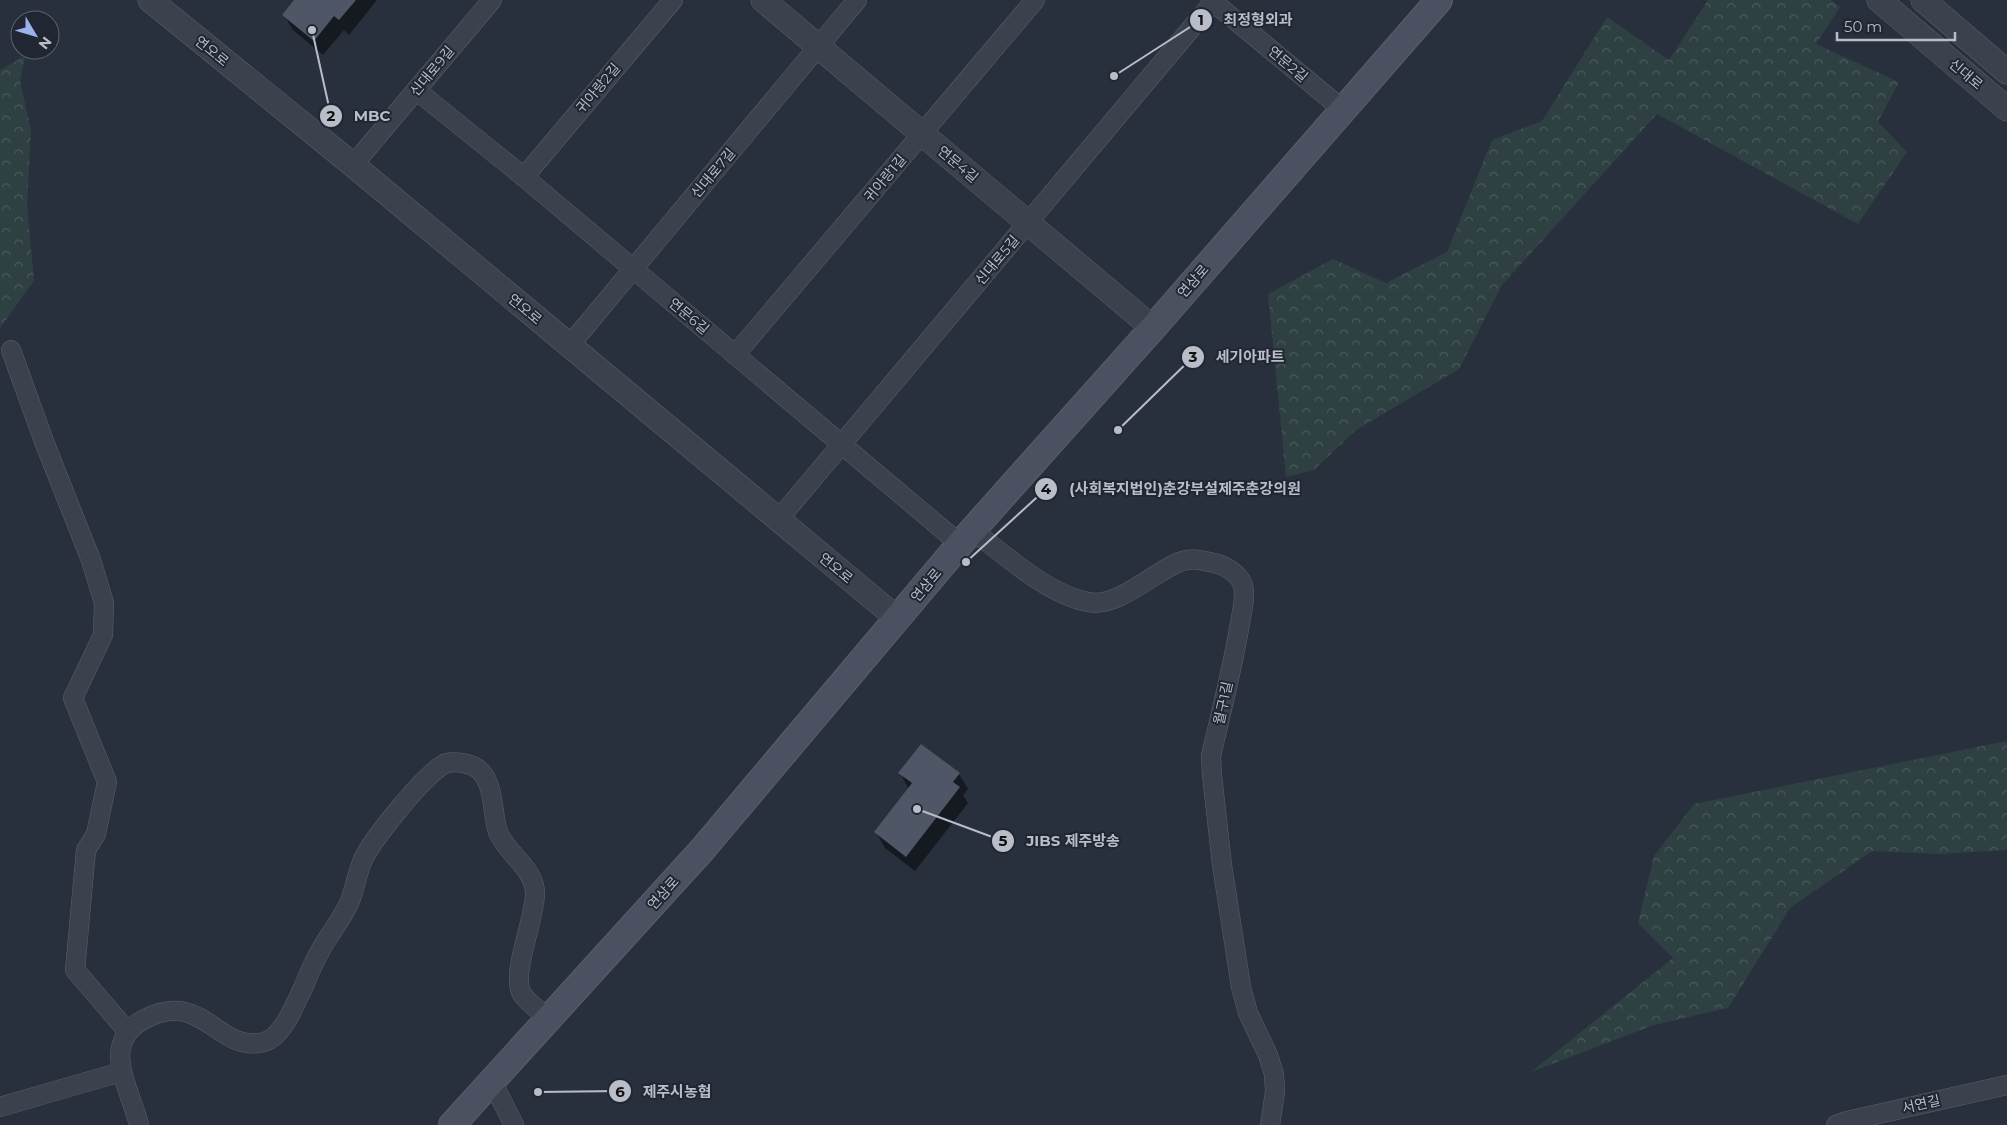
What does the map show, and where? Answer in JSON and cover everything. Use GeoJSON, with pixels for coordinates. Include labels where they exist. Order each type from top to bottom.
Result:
{"type":"FeatureCollection","features":[{"type":"Feature","properties":{"kind":"main road","name":"연삼로"},"geometry":{"type":"LineString","coordinates":[[452,1125],[702,850],[966,537],[1153,328],[1439,0]]}},
{"type":"Feature","properties":{"kind":"street","name":"연오로"},"geometry":{"type":"LineString","coordinates":[[150,0],[353,166],[898,619]]}},
{"type":"Feature","properties":{"kind":"street","name":"신대로9길"},"geometry":{"type":"LineString","coordinates":[[353,166],[492,0]]}},
{"type":"Feature","properties":{"kind":"street","name":"귀아랑2길"},"geometry":{"type":"LineString","coordinates":[[524,176],[673,0]]}},
{"type":"Feature","properties":{"kind":"street","name":"연문4길"},"geometry":{"type":"LineString","coordinates":[[763,0],[1153,328]]}},
{"type":"Feature","properties":{"kind":"street","name":"신대로7길"},"geometry":{"type":"LineString","coordinates":[[569,346],[858,0]]}},
{"type":"Feature","properties":{"kind":"street","name":"귀아랑1길"},"geometry":{"type":"LineString","coordinates":[[736,355],[1035,0]]}},
{"type":"Feature","properties":{"kind":"street","name":"신대로"},"geometry":{"type":"LineString","coordinates":[[1879,0],[2007,109]]}},
{"type":"Feature","properties":{"kind":"street","name":"신대로"},"geometry":{"type":"LineString","coordinates":[[1923,0],[2007,72]]}},
{"type":"Feature","properties":{"kind":"street","name":"연문2길"},"geometry":{"type":"LineString","coordinates":[[1213,1],[1342,109]]}},
{"type":"Feature","properties":{"kind":"street","name":"신대로5길"},"geometry":{"type":"LineString","coordinates":[[778,520],[1213,1]]}},
{"type":"Feature","properties":{"kind":"street","name":"연문6길"},"geometry":{"type":"LineString","coordinates":[[416,90],[524,176],[841,444],[966,537]]}},
{"type":"Feature","properties":{"kind":"street"},"geometry":{"type":"LineString","coordinates":[[11,350],[45,444],[91,560],[104,603],[103,635],[72,698],[107,782],[96,834],[86,850],[75,970],[128,1032]]}},
{"type":"Feature","properties":{"kind":"street","name":"월구1길"},"geometry":{"type":"LineString","coordinates":[[966,537],[1067,595],[1089,602],[1106,601],[1131,590],[1177,563],[1191,558],[1220,564],[1233,572],[1242,584],[1244,596],[1212,756],[1212,775],[1222,865],[1241,987],[1248,1013],[1268,1055],[1274,1074],[1275,1092],[1270,1125]]}},
{"type":"Feature","properties":{"kind":"street"},"geometry":{"type":"LineString","coordinates":[[139,1125],[135,1108],[120,1072],[120,1052],[128,1032],[137,1023],[158,1012],[178,1010],[194,1014],[229,1037],[249,1043],[266,1042],[278,1033],[289,1018],[319,952],[350,902],[362,860],[400,807],[433,771],[446,763],[463,763],[476,767],[487,781],[493,800],[497,830],[531,877],[536,891],[534,914],[522,954],[519,977],[522,994],[549,1019]]}},
{"type":"Feature","properties":{"kind":"street"},"geometry":{"type":"LineString","coordinates":[[0,1107],[120,1072]]}},
{"type":"Feature","properties":{"kind":"street"},"geometry":{"type":"LineString","coordinates":[[492,1081],[514,1125]]}},
{"type":"Feature","properties":{"kind":"street","name":"서연길"},"geometry":{"type":"LineString","coordinates":[[1836,1125],[2007,1084]]}},
{"type":"Feature","properties":{"kind":"green space"},"geometry":{"type":"Polygon","coordinates":[[[1708,0],[1831,0],[1840,7],[1816,44],[1899,82],[1878,122],[1907,152],[1858,224],[1657,114],[1502,285],[1459,369],[1356,430],[1314,470],[1286,477],[1268,294],[1333,259],[1386,283],[1447,252],[1492,140],[1542,121],[1607,17],[1669,60],[1708,0]]]}},
{"type":"Feature","properties":{"kind":"green space"},"geometry":{"type":"Polygon","coordinates":[[[18,60],[24,60],[20,81],[31,130],[27,204],[34,281],[0,328],[0,70],[18,60]]]}},
{"type":"Feature","properties":{"kind":"green space"},"geometry":{"type":"Polygon","coordinates":[[[2007,741],[2007,850],[1940,854],[1872,851],[1790,908],[1728,1008],[1654,1025],[1531,1072],[1673,958],[1638,923],[1654,856],[1694,804],[2007,741]]]}},
{"type":"Feature","properties":{"kind":"building"},"geometry":{"type":"Polygon","coordinates":[[[294,0],[356,0],[339,20],[334,16],[314,41],[282,15],[294,0]]]}},
{"type":"Feature","properties":{"kind":"building"},"geometry":{"type":"Polygon","coordinates":[[[921,744],[960,773],[953,782],[960,787],[906,857],[874,832],[912,783],[898,773],[921,744]]]}},
{"type":"Feature","properties":{"kind":"place","name":"MBC"},"geometry":{"type":"Point","coordinates":[312,30]}},
{"type":"Feature","properties":{"kind":"place","name":"최정형외과"},"geometry":{"type":"Point","coordinates":[1114,76]}},
{"type":"Feature","properties":{"kind":"place","name":"세기아파트"},"geometry":{"type":"Point","coordinates":[1118,430]}},
{"type":"Feature","properties":{"kind":"place","name":"(사회복지법인)춘강부설제주춘강의원"},"geometry":{"type":"Point","coordinates":[966,562]}},
{"type":"Feature","properties":{"kind":"place","name":"JIBS 제주방송"},"geometry":{"type":"Point","coordinates":[917,809]}},
{"type":"Feature","properties":{"kind":"place","name":"제주시농협"},"geometry":{"type":"Point","coordinates":[538,1092]}}]}
